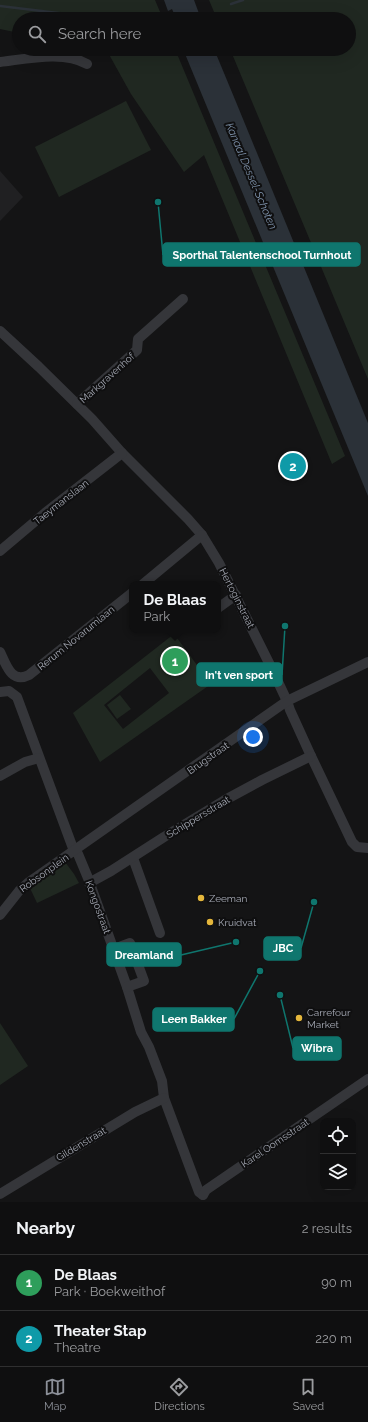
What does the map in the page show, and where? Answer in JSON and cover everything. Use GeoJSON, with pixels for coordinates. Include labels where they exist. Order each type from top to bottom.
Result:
{"type":"FeatureCollection","features":[{"type":"Feature","properties":{"kind":"street"},"geometry":{"type":"LineString","coordinates":[[0,62],[54,56],[73,57],[87,64]]}},
{"type":"Feature","properties":{"kind":"street","name":"Markgravenhof"},"geometry":{"type":"LineString","coordinates":[[77,404],[137,350],[138,339],[183,299]]}},
{"type":"Feature","properties":{"kind":"street","name":"Hertoginstraat"},"geometry":{"type":"LineString","coordinates":[[0,330],[77,404],[122,453],[202,535],[236,595],[352,842],[357,847],[368,848]]}},
{"type":"Feature","properties":{"kind":"street","name":"Taeymanslaan"},"geometry":{"type":"LineString","coordinates":[[0,551],[45,513],[122,453]]}},
{"type":"Feature","properties":{"kind":"street"},"geometry":{"type":"LineString","coordinates":[[147,581],[202,535]]}},
{"type":"Feature","properties":{"kind":"street","name":"Rerum Novarumlaan"},"geometry":{"type":"LineString","coordinates":[[0,652],[9,672],[17,676],[25,677],[129,595]]}},
{"type":"Feature","properties":{"kind":"street"},"geometry":{"type":"LineString","coordinates":[[221,606],[236,595]]}},
{"type":"Feature","properties":{"kind":"street","name":"Brugstraat"},"geometry":{"type":"LineString","coordinates":[[74,852],[287,701],[368,662]]}},
{"type":"Feature","properties":{"kind":"street","name":"Kongostraat"},"geometry":{"type":"LineString","coordinates":[[4,692],[17,697],[74,852],[78,854],[114,949],[141,1032],[149,1047],[162,1081],[164,1098],[197,1187],[203,1198]]}},
{"type":"Feature","properties":{"kind":"street","name":"Schippersstraat"},"geometry":{"type":"LineString","coordinates":[[89,883],[133,858],[164,837],[237,794],[311,756]]}},
{"type":"Feature","properties":{"kind":"street"},"geometry":{"type":"LineString","coordinates":[[0,776],[25,762],[39,758]]}},
{"type":"Feature","properties":{"kind":"street","name":"Robsonplein"},"geometry":{"type":"LineString","coordinates":[[0,915],[19,891],[74,852]]}},
{"type":"Feature","properties":{"kind":"street"},"geometry":{"type":"LineString","coordinates":[[133,858],[160,933]]}},
{"type":"Feature","properties":{"kind":"street"},"geometry":{"type":"LineString","coordinates":[[114,949],[130,943],[144,981],[127,987]]}},
{"type":"Feature","properties":{"kind":"street","name":"Karel Oomsstraat"},"geometry":{"type":"LineString","coordinates":[[203,1198],[206,1190],[368,1079]]}},
{"type":"Feature","properties":{"kind":"street","name":"Gildenstraat"},"geometry":{"type":"LineString","coordinates":[[0,1194],[122,1119],[164,1098]]}},
{"type":"Feature","properties":{"kind":"shaded area"},"geometry":{"type":"Polygon","coordinates":[[[0,0],[155,0],[160,12],[12,12],[12,32],[0,29],[0,0]]]}},
{"type":"Feature","properties":{"kind":"shaded area"},"geometry":{"type":"Polygon","coordinates":[[[209,0],[368,0],[368,379],[233,56],[356,56],[356,12],[214,12],[209,0]]]}},
{"type":"Feature","properties":{"kind":"shaded area"},"geometry":{"type":"Polygon","coordinates":[[[110,56],[178,56],[345,456],[332,464],[204,155],[184,172],[131,94],[110,56]]]}},
{"type":"Feature","properties":{"kind":"shaded area"},"geometry":{"type":"Polygon","coordinates":[[[126,101],[151,150],[59,197],[35,147],[126,101]]]}},
{"type":"Feature","properties":{"kind":"shaded area"},"geometry":{"type":"Polygon","coordinates":[[[0,171],[23,197],[0,221],[0,171]]]}},
{"type":"Feature","properties":{"kind":"shaded area"},"geometry":{"type":"Polygon","coordinates":[[[174,634],[211,684],[100,762],[73,713],[174,634]],[[150,668],[104,705],[123,729],[169,693],[150,668]]]}},
{"type":"Feature","properties":{"kind":"shaded area"},"geometry":{"type":"Polygon","coordinates":[[[120,695],[131,709],[117,719],[107,705],[120,695]]]}},
{"type":"Feature","properties":{"kind":"shaded area"},"geometry":{"type":"Polygon","coordinates":[[[65,862],[79,883],[37,903],[30,888],[65,862]]]}},
{"type":"Feature","properties":{"kind":"shaded area"},"geometry":{"type":"Polygon","coordinates":[[[0,1023],[28,1066],[0,1085],[0,1023]]]}},
{"type":"Feature","properties":{"kind":"water"},"geometry":{"type":"Polygon","coordinates":[[[164,0],[194,0],[198,12],[173,12],[172,9],[168,11],[164,0]]]}},
{"type":"Feature","properties":{"kind":"water","name":"Kanaal Dessel-Schoten"},"geometry":{"type":"Polygon","coordinates":[[[186,56],[217,56],[236,102],[368,423],[368,496],[186,56]]]}},
{"type":"Feature","properties":{"kind":"waterway"},"geometry":{"type":"LineString","coordinates":[[231,4],[243,0]]}},
{"type":"Feature","properties":{"kind":"waterway"},"geometry":{"type":"LineString","coordinates":[[0,6],[50,12]]}},
{"type":"Feature","properties":{"kind":"place","name":"Sporthal Talentenschool Turnhout"},"geometry":{"type":"Point","coordinates":[158,202]}},
{"type":"Feature","properties":{"kind":"place","name":"Theater Stap"},"geometry":{"type":"Point","coordinates":[293,466]}},
{"type":"Feature","properties":{"kind":"place","name":"In't ven sport"},"geometry":{"type":"Point","coordinates":[285,626]}},
{"type":"Feature","properties":{"kind":"place","name":"De Blaas"},"geometry":{"type":"Point","coordinates":[175,661]}},
{"type":"Feature","properties":{"kind":"place","name":"Zeeman"},"geometry":{"type":"Point","coordinates":[201,898]}},
{"type":"Feature","properties":{"kind":"place","name":"JBC"},"geometry":{"type":"Point","coordinates":[314,902]}},
{"type":"Feature","properties":{"kind":"place","name":"Kruidvat"},"geometry":{"type":"Point","coordinates":[210,922]}},
{"type":"Feature","properties":{"kind":"place","name":"Dreamland"},"geometry":{"type":"Point","coordinates":[236,942]}},
{"type":"Feature","properties":{"kind":"place","name":"Leen Bakker"},"geometry":{"type":"Point","coordinates":[260,971]}},
{"type":"Feature","properties":{"kind":"place","name":"Wibra"},"geometry":{"type":"Point","coordinates":[280,995]}},
{"type":"Feature","properties":{"kind":"place","name":"Carrefour Market"},"geometry":{"type":"Point","coordinates":[299,1018]}}]}
